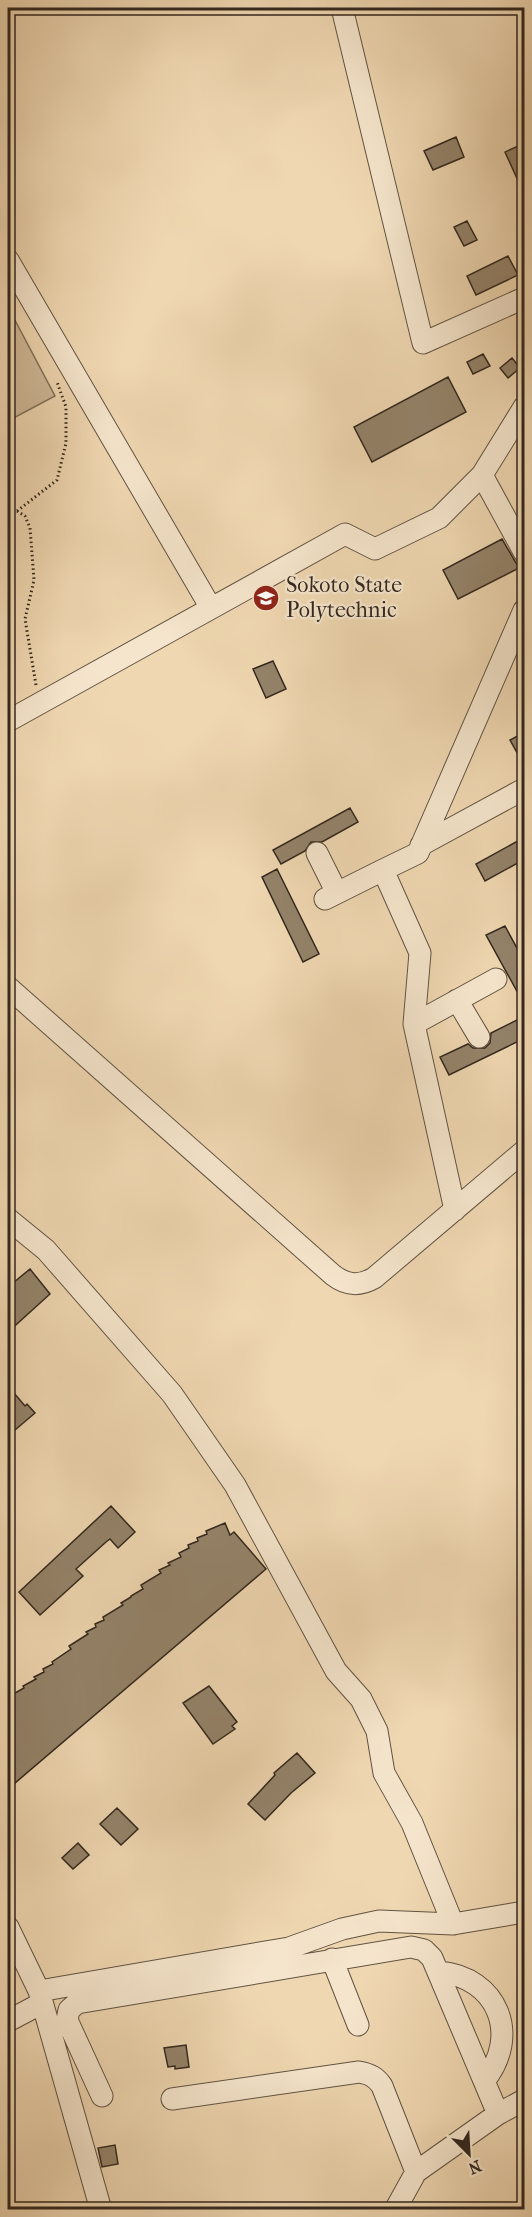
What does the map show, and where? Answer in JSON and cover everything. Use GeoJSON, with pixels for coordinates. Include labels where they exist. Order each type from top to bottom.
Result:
{"type":"FeatureCollection","features":[{"type":"Feature","properties":{"kind":"street"},"geometry":{"type":"LineString","coordinates":[[342,8],[423,343],[525,297]]}},
{"type":"Feature","properties":{"kind":"street"},"geometry":{"type":"LineString","coordinates":[[8,260],[211,608]]}},
{"type":"Feature","properties":{"kind":"street"},"geometry":{"type":"LineString","coordinates":[[8,721],[345,534],[375,549],[439,518],[482,475],[525,407]]}},
{"type":"Feature","properties":{"kind":"street"},"geometry":{"type":"LineString","coordinates":[[482,475],[525,552]]}},
{"type":"Feature","properties":{"kind":"street"},"geometry":{"type":"LineString","coordinates":[[317,853],[331,896],[418,853],[525,610]]}},
{"type":"Feature","properties":{"kind":"street"},"geometry":{"type":"LineString","coordinates":[[422,845],[525,789]]}},
{"type":"Feature","properties":{"kind":"street"},"geometry":{"type":"LineString","coordinates":[[383,870],[420,953],[414,1024],[455,1210]]}},
{"type":"Feature","properties":{"kind":"street"},"geometry":{"type":"LineString","coordinates":[[414,1024],[496,979]]}},
{"type":"Feature","properties":{"kind":"street"},"geometry":{"type":"LineString","coordinates":[[8,987],[345,1283],[360,1284],[375,1278],[525,1151]]}},
{"type":"Feature","properties":{"kind":"street"},"geometry":{"type":"LineString","coordinates":[[457,1000],[478,1037]]}},
{"type":"Feature","properties":{"kind":"street"},"geometry":{"type":"LineString","coordinates":[[8,1219],[46,1250],[172,1394],[235,1485],[336,1671],[361,1699],[376,1731],[384,1773],[412,1823],[453,1924]]}},
{"type":"Feature","properties":{"kind":"street"},"geometry":{"type":"LineString","coordinates":[[8,2021],[40,1997],[289,1948],[342,1929],[379,1921],[453,1924],[525,1911]]}},
{"type":"Feature","properties":{"kind":"street"},"geometry":{"type":"LineString","coordinates":[[8,1927],[40,1997],[101,2210]]}},
{"type":"Feature","properties":{"kind":"street"},"geometry":{"type":"LineString","coordinates":[[102,2096],[67,2020],[69,2010],[77,2003],[411,1947],[429,1954],[439,1972],[498,2114]]}},
{"type":"Feature","properties":{"kind":"street"},"geometry":{"type":"LineString","coordinates":[[332,1959],[358,2025]]}},
{"type":"Feature","properties":{"kind":"street"},"geometry":{"type":"LineString","coordinates":[[439,1972],[461,1976],[471,1981],[488,1995],[499,2014],[503,2037],[501,2049],[498,2061],[484,2081]]}},
{"type":"Feature","properties":{"kind":"street"},"geometry":{"type":"LineString","coordinates":[[172,2099],[359,2072],[366,2073],[373,2076],[382,2086],[416,2172]]}},
{"type":"Feature","properties":{"kind":"street"},"geometry":{"type":"LineString","coordinates":[[395,2210],[416,2172],[498,2114],[525,2100]]}},
{"type":"Feature","properties":{"kind":"path"},"geometry":{"type":"LineString","coordinates":[[17,511],[57,480],[66,443],[66,407],[57,381]]}},
{"type":"Feature","properties":{"kind":"path"},"geometry":{"type":"LineString","coordinates":[[8,511],[17,511],[25,516],[30,528],[34,580],[25,620],[36,686],[42,702]]}},
{"type":"Feature","properties":{"kind":"shaded area"},"geometry":{"type":"Polygon","coordinates":[[[8,307],[55,396],[8,421],[8,307]]]}},
{"type":"Feature","properties":{"kind":"building"},"geometry":{"type":"Polygon","coordinates":[[[456,137],[464,157],[433,170],[424,151],[456,137]]]}},
{"type":"Feature","properties":{"kind":"building"},"geometry":{"type":"Polygon","coordinates":[[[525,143],[525,196],[505,152],[525,143]]]}},
{"type":"Feature","properties":{"kind":"building"},"geometry":{"type":"Polygon","coordinates":[[[467,221],[477,240],[464,246],[454,227],[467,221]]]}},
{"type":"Feature","properties":{"kind":"building"},"geometry":{"type":"Polygon","coordinates":[[[508,256],[518,275],[476,295],[467,276],[508,256]]]}},
{"type":"Feature","properties":{"kind":"building"},"geometry":{"type":"Polygon","coordinates":[[[483,354],[490,366],[473,374],[467,362],[483,354]]]}},
{"type":"Feature","properties":{"kind":"building"},"geometry":{"type":"Polygon","coordinates":[[[512,358],[520,368],[508,378],[500,368],[512,358]]]}},
{"type":"Feature","properties":{"kind":"building"},"geometry":{"type":"Polygon","coordinates":[[[448,377],[466,412],[372,462],[354,427],[448,377]]]}},
{"type":"Feature","properties":{"kind":"building"},"geometry":{"type":"Polygon","coordinates":[[[502,539],[519,568],[458,599],[443,570],[502,539]]]}},
{"type":"Feature","properties":{"kind":"building"},"geometry":{"type":"Polygon","coordinates":[[[273,661],[286,689],[266,698],[253,669],[273,661]]]}},
{"type":"Feature","properties":{"kind":"building"},"geometry":{"type":"Polygon","coordinates":[[[525,732],[525,767],[510,740],[525,732]]]}},
{"type":"Feature","properties":{"kind":"building"},"geometry":{"type":"Polygon","coordinates":[[[350,808],[358,822],[322,842],[311,842],[305,851],[281,864],[273,850],[350,808]]]}},
{"type":"Feature","properties":{"kind":"building"},"geometry":{"type":"Polygon","coordinates":[[[525,837],[525,859],[485,881],[476,864],[525,837]]]}},
{"type":"Feature","properties":{"kind":"building"},"geometry":{"type":"Polygon","coordinates":[[[277,869],[319,954],[303,962],[262,877],[277,869]]]}},
{"type":"Feature","properties":{"kind":"building"},"geometry":{"type":"Polygon","coordinates":[[[505,926],[525,963],[525,1006],[486,935],[505,926]]]}},
{"type":"Feature","properties":{"kind":"building"},"geometry":{"type":"Polygon","coordinates":[[[525,1016],[525,1038],[449,1075],[440,1057],[468,1044],[473,1048],[485,1048],[490,1043],[491,1033],[525,1016]]]}},
{"type":"Feature","properties":{"kind":"building"},"geometry":{"type":"Polygon","coordinates":[[[30,1269],[50,1294],[8,1332],[8,1287],[30,1269]]]}},
{"type":"Feature","properties":{"kind":"building"},"geometry":{"type":"Polygon","coordinates":[[[8,1386],[25,1406],[27,1404],[35,1413],[8,1436],[8,1386]]]}},
{"type":"Feature","properties":{"kind":"building"},"geometry":{"type":"Polygon","coordinates":[[[111,1506],[135,1532],[118,1548],[110,1539],[106,1542],[76,1569],[83,1576],[40,1615],[19,1592],[111,1506]]]}},
{"type":"Feature","properties":{"kind":"building"},"geometry":{"type":"Polygon","coordinates":[[[225,1523],[230,1535],[234,1532],[266,1569],[8,1789],[8,1697],[36,1679],[34,1677],[44,1672],[43,1669],[71,1649],[69,1646],[88,1634],[86,1632],[96,1627],[95,1624],[104,1620],[103,1617],[143,1589],[141,1585],[161,1573],[159,1570],[181,1557],[179,1553],[189,1548],[188,1545],[207,1534],[206,1531],[225,1523]]]}},
{"type":"Feature","properties":{"kind":"building"},"geometry":{"type":"Polygon","coordinates":[[[209,1686],[237,1722],[232,1726],[235,1729],[213,1744],[183,1703],[209,1686]]]}},
{"type":"Feature","properties":{"kind":"building"},"geometry":{"type":"Polygon","coordinates":[[[297,1753],[315,1773],[291,1793],[265,1820],[248,1804],[275,1775],[274,1773],[297,1753]]]}},
{"type":"Feature","properties":{"kind":"building"},"geometry":{"type":"Polygon","coordinates":[[[117,1808],[138,1829],[121,1845],[100,1824],[117,1808]]]}},
{"type":"Feature","properties":{"kind":"building"},"geometry":{"type":"Polygon","coordinates":[[[78,1843],[89,1855],[73,1869],[62,1858],[78,1843]]]}},
{"type":"Feature","properties":{"kind":"building"},"geometry":{"type":"Polygon","coordinates":[[[186,2045],[189,2067],[175,2069],[175,2066],[168,2067],[164,2048],[186,2045]]]}},
{"type":"Feature","properties":{"kind":"building"},"geometry":{"type":"Polygon","coordinates":[[[115,2145],[118,2164],[102,2167],[98,2148],[115,2145]]]}},
{"type":"Feature","properties":{"kind":"place","name":"Sokoto State Polytechnic"},"geometry":{"type":"Point","coordinates":[266,598]}}]}
